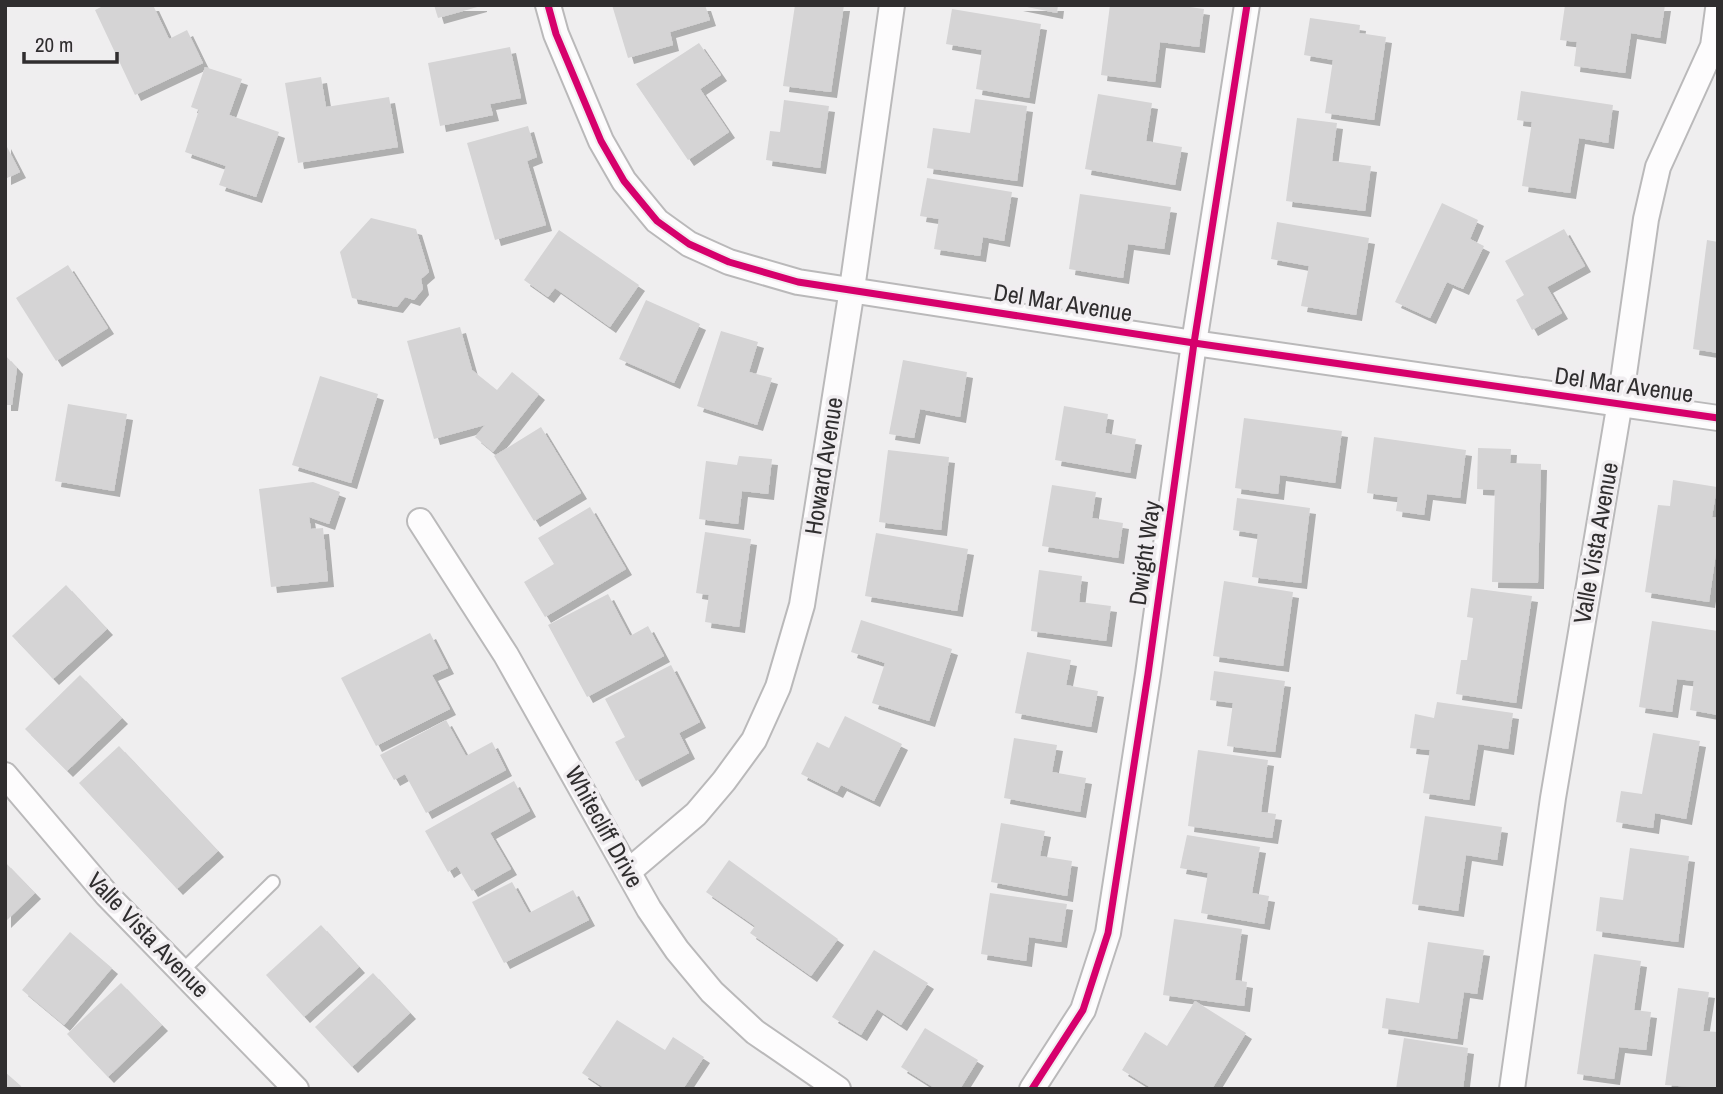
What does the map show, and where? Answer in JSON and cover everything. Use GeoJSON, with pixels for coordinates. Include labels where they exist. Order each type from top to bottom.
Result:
{"type":"FeatureCollection","features":[{"type":"Feature","properties":{"kind":"street","name":"Del Mar Avenue"},"geometry":{"type":"LineString","coordinates":[[548,5],[556,34],[601,141],[624,181],[657,221],[690,244],[729,262],[798,282],[1194,343],[1718,418]]}},
{"type":"Feature","properties":{"kind":"street","name":"Howard Avenue"},"geometry":{"type":"LineString","coordinates":[[629,871],[696,814],[724,781],[754,740],[778,687],[802,605],[852,289],[892,5]]}},
{"type":"Feature","properties":{"kind":"street","name":"Dwight Way"},"geometry":{"type":"LineString","coordinates":[[1032,1089],[1083,1010],[1108,933],[1148,674],[1194,343],[1247,5]]}},
{"type":"Feature","properties":{"kind":"street","name":"Valle Vista Avenue"},"geometry":{"type":"LineString","coordinates":[[1512,1089],[1553,798],[1620,402],[1646,219],[1658,167],[1713,46],[1718,9]]}},
{"type":"Feature","properties":{"kind":"street","name":"Whitecliff Drive"},"geometry":{"type":"LineString","coordinates":[[420,521],[506,655],[649,909],[677,950],[712,992],[755,1032],[838,1089]]}},
{"type":"Feature","properties":{"kind":"street","name":"Valle Vista Avenue"},"geometry":{"type":"LineString","coordinates":[[5,775],[107,895],[296,1089]]}},
{"type":"Feature","properties":{"kind":"lane"},"geometry":{"type":"LineString","coordinates":[[181,971],[273,882]]}},
{"type":"Feature","properties":{"kind":"building"},"geometry":{"type":"Polygon","coordinates":[[[105,5],[153,5],[169,39],[187,30],[203,63],[135,95],[95,10],[105,5]]]}},
{"type":"Feature","properties":{"kind":"building"},"geometry":{"type":"Polygon","coordinates":[[[434,5],[481,5],[481,6],[438,18],[434,5]]]}},
{"type":"Feature","properties":{"kind":"building"},"geometry":{"type":"Polygon","coordinates":[[[612,5],[705,5],[710,20],[670,32],[673,45],[628,58],[612,5]]]}},
{"type":"Feature","properties":{"kind":"building"},"geometry":{"type":"Polygon","coordinates":[[[795,5],[844,5],[831,92],[783,86],[795,5]]]}},
{"type":"Feature","properties":{"kind":"building"},"geometry":{"type":"Polygon","coordinates":[[[1017,5],[1058,5],[1057,13],[1017,5]]]}},
{"type":"Feature","properties":{"kind":"building"},"geometry":{"type":"Polygon","coordinates":[[[1110,5],[1176,5],[1204,9],[1199,47],[1160,42],[1155,82],[1101,75],[1110,5]]]}},
{"type":"Feature","properties":{"kind":"building"},"geometry":{"type":"Polygon","coordinates":[[[1565,5],[1665,5],[1660,38],[1631,33],[1625,73],[1574,66],[1577,42],[1560,40],[1565,5]]]}},
{"type":"Feature","properties":{"kind":"building"},"geometry":{"type":"Polygon","coordinates":[[[952,9],[1041,24],[1029,98],[976,89],[982,50],[946,44],[952,9]]]}},
{"type":"Feature","properties":{"kind":"building"},"geometry":{"type":"Polygon","coordinates":[[[1310,18],[1360,25],[1359,33],[1386,37],[1374,120],[1325,113],[1333,60],[1304,55],[1310,18]]]}},
{"type":"Feature","properties":{"kind":"building"},"geometry":{"type":"Polygon","coordinates":[[[699,43],[721,75],[700,89],[729,132],[688,160],[636,84],[699,43]]]}},
{"type":"Feature","properties":{"kind":"building"},"geometry":{"type":"Polygon","coordinates":[[[510,47],[521,98],[490,104],[493,115],[440,126],[428,63],[510,47]]]}},
{"type":"Feature","properties":{"kind":"building"},"geometry":{"type":"Polygon","coordinates":[[[205,67],[242,79],[229,115],[279,132],[256,197],[219,185],[226,166],[185,152],[199,110],[191,107],[205,67]]]}},
{"type":"Feature","properties":{"kind":"building"},"geometry":{"type":"Polygon","coordinates":[[[321,77],[326,107],[389,97],[398,147],[298,163],[285,83],[321,77]]]}},
{"type":"Feature","properties":{"kind":"building"},"geometry":{"type":"Polygon","coordinates":[[[1521,91],[1613,105],[1608,143],[1579,138],[1570,193],[1522,186],[1532,122],[1517,120],[1521,91]]]}},
{"type":"Feature","properties":{"kind":"building"},"geometry":{"type":"Polygon","coordinates":[[[1098,94],[1152,103],[1146,141],[1182,147],[1175,185],[1085,169],[1098,94]]]}},
{"type":"Feature","properties":{"kind":"building"},"geometry":{"type":"Polygon","coordinates":[[[975,99],[1027,106],[1017,181],[927,168],[933,128],[970,133],[975,99]]]}},
{"type":"Feature","properties":{"kind":"building"},"geometry":{"type":"Polygon","coordinates":[[[784,100],[829,106],[820,168],[766,160],[770,131],[780,132],[784,100]]]}},
{"type":"Feature","properties":{"kind":"building"},"geometry":{"type":"Polygon","coordinates":[[[1297,118],[1337,123],[1332,161],[1371,166],[1365,211],[1286,201],[1297,118]]]}},
{"type":"Feature","properties":{"kind":"building"},"geometry":{"type":"Polygon","coordinates":[[[528,126],[537,157],[527,161],[546,225],[495,240],[467,143],[528,126]]]}},
{"type":"Feature","properties":{"kind":"building"},"geometry":{"type":"Polygon","coordinates":[[[5,143],[20,172],[5,179],[5,143]]]}},
{"type":"Feature","properties":{"kind":"building"},"geometry":{"type":"Polygon","coordinates":[[[927,178],[1012,192],[1004,241],[983,237],[980,256],[934,249],[939,219],[920,216],[927,178]]]}},
{"type":"Feature","properties":{"kind":"building"},"geometry":{"type":"Polygon","coordinates":[[[1080,194],[1171,207],[1164,249],[1128,244],[1123,278],[1069,269],[1080,194]]]}},
{"type":"Feature","properties":{"kind":"building"},"geometry":{"type":"Polygon","coordinates":[[[1442,203],[1478,220],[1470,239],[1484,246],[1463,289],[1447,282],[1430,318],[1395,302],[1442,203]]]}},
{"type":"Feature","properties":{"kind":"building"},"geometry":{"type":"Polygon","coordinates":[[[371,218],[416,229],[429,272],[421,279],[423,289],[414,300],[405,297],[397,307],[352,298],[340,252],[371,218]]]}},
{"type":"Feature","properties":{"kind":"building"},"geometry":{"type":"Polygon","coordinates":[[[1277,222],[1369,238],[1356,315],[1301,306],[1309,266],[1271,259],[1277,222]]]}},
{"type":"Feature","properties":{"kind":"building"},"geometry":{"type":"Polygon","coordinates":[[[1564,229],[1585,266],[1547,287],[1562,313],[1532,330],[1516,300],[1524,295],[1505,261],[1564,229]]]}},
{"type":"Feature","properties":{"kind":"building"},"geometry":{"type":"Polygon","coordinates":[[[559,230],[639,285],[610,327],[555,288],[548,297],[524,280],[559,230]]]}},
{"type":"Feature","properties":{"kind":"building"},"geometry":{"type":"Polygon","coordinates":[[[1707,240],[1718,242],[1718,353],[1693,349],[1707,240]]]}},
{"type":"Feature","properties":{"kind":"building"},"geometry":{"type":"Polygon","coordinates":[[[68,265],[108,328],[56,361],[16,298],[68,265]]]}},
{"type":"Feature","properties":{"kind":"building"},"geometry":{"type":"Polygon","coordinates":[[[646,300],[700,324],[674,383],[619,359],[646,300]]]}},
{"type":"Feature","properties":{"kind":"building"},"geometry":{"type":"Polygon","coordinates":[[[460,327],[472,370],[497,390],[512,372],[539,394],[493,452],[475,437],[485,425],[434,439],[407,341],[460,327]]]}},
{"type":"Feature","properties":{"kind":"building"},"geometry":{"type":"Polygon","coordinates":[[[721,331],[758,342],[749,372],[772,378],[757,425],[697,406],[721,331]]]}},
{"type":"Feature","properties":{"kind":"building"},"geometry":{"type":"Polygon","coordinates":[[[5,355],[17,368],[12,405],[5,405],[5,355]]]}},
{"type":"Feature","properties":{"kind":"building"},"geometry":{"type":"Polygon","coordinates":[[[903,360],[967,372],[960,417],[920,409],[914,438],[889,434],[903,360]]]}},
{"type":"Feature","properties":{"kind":"building"},"geometry":{"type":"Polygon","coordinates":[[[320,376],[378,394],[351,483],[292,465],[320,376]]]}},
{"type":"Feature","properties":{"kind":"building"},"geometry":{"type":"Polygon","coordinates":[[[68,404],[127,414],[114,491],[55,481],[68,404]]]}},
{"type":"Feature","properties":{"kind":"building"},"geometry":{"type":"Polygon","coordinates":[[[1064,406],[1108,414],[1105,433],[1136,439],[1130,473],[1055,460],[1064,406]]]}},
{"type":"Feature","properties":{"kind":"building"},"geometry":{"type":"Polygon","coordinates":[[[1244,418],[1342,431],[1335,483],[1280,475],[1278,494],[1235,488],[1244,418]]]}},
{"type":"Feature","properties":{"kind":"building"},"geometry":{"type":"Polygon","coordinates":[[[541,427],[581,493],[534,521],[494,456],[541,427]]]}},
{"type":"Feature","properties":{"kind":"building"},"geometry":{"type":"Polygon","coordinates":[[[1374,437],[1466,450],[1460,498],[1427,494],[1424,515],[1396,511],[1398,497],[1367,493],[1374,437]]]}},
{"type":"Feature","properties":{"kind":"building"},"geometry":{"type":"Polygon","coordinates":[[[1478,448],[1511,449],[1510,463],[1541,464],[1538,583],[1492,582],[1495,490],[1477,489],[1478,448]]]}},
{"type":"Feature","properties":{"kind":"building"},"geometry":{"type":"Polygon","coordinates":[[[888,450],[949,457],[941,530],[879,522],[888,450]]]}},
{"type":"Feature","properties":{"kind":"building"},"geometry":{"type":"Polygon","coordinates":[[[739,456],[772,459],[768,494],[742,491],[738,524],[699,519],[706,461],[737,465],[739,456]]]}},
{"type":"Feature","properties":{"kind":"building"},"geometry":{"type":"Polygon","coordinates":[[[1673,480],[1717,487],[1712,517],[1718,518],[1718,539],[1709,602],[1645,592],[1658,505],[1670,506],[1673,480]]]}},
{"type":"Feature","properties":{"kind":"building"},"geometry":{"type":"Polygon","coordinates":[[[313,482],[340,492],[329,524],[309,517],[311,529],[323,528],[328,581],[271,587],[259,489],[313,482]]]}},
{"type":"Feature","properties":{"kind":"building"},"geometry":{"type":"Polygon","coordinates":[[[1052,485],[1096,492],[1092,518],[1123,523],[1118,558],[1042,546],[1052,485]]]}},
{"type":"Feature","properties":{"kind":"building"},"geometry":{"type":"Polygon","coordinates":[[[1237,498],[1310,508],[1301,583],[1252,577],[1258,534],[1233,530],[1237,498]]]}},
{"type":"Feature","properties":{"kind":"building"},"geometry":{"type":"Polygon","coordinates":[[[590,507],[626,569],[545,617],[524,582],[554,564],[538,538],[590,507]]]}},
{"type":"Feature","properties":{"kind":"building"},"geometry":{"type":"Polygon","coordinates":[[[705,532],[751,539],[739,627],[705,622],[709,595],[696,593],[705,532]]]}},
{"type":"Feature","properties":{"kind":"building"},"geometry":{"type":"Polygon","coordinates":[[[876,533],[968,549],[957,611],[865,596],[876,533]]]}},
{"type":"Feature","properties":{"kind":"building"},"geometry":{"type":"Polygon","coordinates":[[[1039,570],[1082,576],[1079,602],[1111,606],[1106,641],[1031,631],[1039,570]]]}},
{"type":"Feature","properties":{"kind":"building"},"geometry":{"type":"Polygon","coordinates":[[[1224,581],[1293,592],[1283,666],[1213,656],[1224,581]]]}},
{"type":"Feature","properties":{"kind":"building"},"geometry":{"type":"Polygon","coordinates":[[[66,585],[107,629],[53,679],[12,636],[66,585]]]}},
{"type":"Feature","properties":{"kind":"building"},"geometry":{"type":"Polygon","coordinates":[[[1471,588],[1532,596],[1516,703],[1456,694],[1461,660],[1467,660],[1473,618],[1467,617],[1471,588]]]}},
{"type":"Feature","properties":{"kind":"building"},"geometry":{"type":"Polygon","coordinates":[[[608,594],[630,636],[648,626],[664,656],[587,697],[548,625],[608,594]]]}},
{"type":"Feature","properties":{"kind":"building"},"geometry":{"type":"Polygon","coordinates":[[[861,620],[952,649],[929,721],[872,703],[885,663],[851,652],[861,620]]]}},
{"type":"Feature","properties":{"kind":"building"},"geometry":{"type":"Polygon","coordinates":[[[1652,621],[1718,631],[1718,715],[1690,710],[1694,681],[1677,679],[1672,712],[1639,707],[1652,621]]]}},
{"type":"Feature","properties":{"kind":"building"},"geometry":{"type":"Polygon","coordinates":[[[430,633],[448,668],[432,675],[450,709],[376,746],[341,678],[430,633]]]}},
{"type":"Feature","properties":{"kind":"building"},"geometry":{"type":"Polygon","coordinates":[[[1027,652],[1071,660],[1066,685],[1098,691],[1091,727],[1015,713],[1027,652]]]}},
{"type":"Feature","properties":{"kind":"building"},"geometry":{"type":"Polygon","coordinates":[[[671,665],[700,722],[679,733],[689,753],[636,781],[615,742],[625,737],[605,699],[671,665]]]}},
{"type":"Feature","properties":{"kind":"building"},"geometry":{"type":"Polygon","coordinates":[[[1214,671],[1285,681],[1275,752],[1227,746],[1233,703],[1210,700],[1214,671]]]}},
{"type":"Feature","properties":{"kind":"building"},"geometry":{"type":"Polygon","coordinates":[[[80,675],[122,718],[67,771],[25,729],[80,675]]]}},
{"type":"Feature","properties":{"kind":"building"},"geometry":{"type":"Polygon","coordinates":[[[1437,702],[1513,713],[1508,749],[1478,744],[1469,800],[1423,793],[1430,750],[1410,748],[1415,714],[1434,718],[1437,702]]]}},
{"type":"Feature","properties":{"kind":"building"},"geometry":{"type":"Polygon","coordinates":[[[845,716],[902,744],[874,801],[841,785],[837,792],[801,774],[817,742],[829,748],[845,716]]]}},
{"type":"Feature","properties":{"kind":"building"},"geometry":{"type":"Polygon","coordinates":[[[446,720],[466,756],[492,742],[506,770],[426,813],[405,774],[394,780],[380,755],[446,720]]]}},
{"type":"Feature","properties":{"kind":"building"},"geometry":{"type":"Polygon","coordinates":[[[1653,733],[1700,741],[1686,819],[1655,813],[1653,828],[1616,822],[1621,791],[1642,794],[1653,733]]]}},
{"type":"Feature","properties":{"kind":"building"},"geometry":{"type":"Polygon","coordinates":[[[1014,738],[1057,745],[1052,772],[1086,778],[1080,812],[1004,798],[1014,738]]]}},
{"type":"Feature","properties":{"kind":"building"},"geometry":{"type":"Polygon","coordinates":[[[119,746],[218,851],[177,889],[79,783],[119,746]]]}},
{"type":"Feature","properties":{"kind":"building"},"geometry":{"type":"Polygon","coordinates":[[[1198,750],[1268,760],[1261,812],[1276,814],[1272,838],[1188,826],[1198,750]]]}},
{"type":"Feature","properties":{"kind":"building"},"geometry":{"type":"Polygon","coordinates":[[[514,781],[530,811],[490,833],[511,869],[472,891],[457,866],[448,872],[425,831],[514,781]]]}},
{"type":"Feature","properties":{"kind":"building"},"geometry":{"type":"Polygon","coordinates":[[[1425,816],[1502,827],[1497,860],[1466,855],[1458,911],[1412,904],[1425,816]]]}},
{"type":"Feature","properties":{"kind":"building"},"geometry":{"type":"Polygon","coordinates":[[[1001,823],[1045,831],[1040,856],[1072,861],[1067,896],[991,882],[1001,823]]]}},
{"type":"Feature","properties":{"kind":"building"},"geometry":{"type":"Polygon","coordinates":[[[1187,835],[1260,847],[1252,893],[1269,896],[1264,924],[1201,913],[1208,873],[1180,868],[1187,835]]]}},
{"type":"Feature","properties":{"kind":"building"},"geometry":{"type":"Polygon","coordinates":[[[1630,848],[1689,856],[1678,942],[1596,931],[1600,897],[1623,900],[1630,848]]]}},
{"type":"Feature","properties":{"kind":"building"},"geometry":{"type":"Polygon","coordinates":[[[729,860],[838,939],[811,976],[750,933],[755,926],[706,892],[729,860]]]}},
{"type":"Feature","properties":{"kind":"building"},"geometry":{"type":"Polygon","coordinates":[[[5,862],[35,893],[5,922],[5,862]]]}},
{"type":"Feature","properties":{"kind":"building"},"geometry":{"type":"Polygon","coordinates":[[[512,882],[529,913],[573,890],[589,920],[504,963],[472,902],[512,882]]]}},
{"type":"Feature","properties":{"kind":"building"},"geometry":{"type":"Polygon","coordinates":[[[990,893],[1067,904],[1061,942],[1029,937],[1026,961],[981,954],[990,893]]]}},
{"type":"Feature","properties":{"kind":"building"},"geometry":{"type":"Polygon","coordinates":[[[1174,919],[1242,929],[1235,980],[1247,982],[1244,1006],[1163,995],[1174,919]]]}},
{"type":"Feature","properties":{"kind":"building"},"geometry":{"type":"Polygon","coordinates":[[[321,925],[359,967],[304,1017],[266,975],[321,925]]]}},
{"type":"Feature","properties":{"kind":"building"},"geometry":{"type":"Polygon","coordinates":[[[70,932],[112,968],[64,1025],[22,990],[70,932]]]}},
{"type":"Feature","properties":{"kind":"building"},"geometry":{"type":"Polygon","coordinates":[[[1428,942],[1484,950],[1477,994],[1464,992],[1457,1039],[1382,1028],[1386,998],[1419,1003],[1428,942]]]}},
{"type":"Feature","properties":{"kind":"building"},"geometry":{"type":"Polygon","coordinates":[[[874,950],[928,983],[901,1025],[877,1009],[861,1035],[832,1017],[874,950]]]}},
{"type":"Feature","properties":{"kind":"building"},"geometry":{"type":"Polygon","coordinates":[[[1594,954],[1641,961],[1634,1010],[1651,1012],[1646,1050],[1619,1047],[1614,1079],[1577,1074],[1594,954]]]}},
{"type":"Feature","properties":{"kind":"building"},"geometry":{"type":"Polygon","coordinates":[[[373,973],[410,1013],[352,1067],[315,1027],[373,973]]]}},
{"type":"Feature","properties":{"kind":"building"},"geometry":{"type":"Polygon","coordinates":[[[121,983],[162,1025],[108,1077],[67,1034],[121,983]]]}},
{"type":"Feature","properties":{"kind":"building"},"geometry":{"type":"Polygon","coordinates":[[[1678,988],[1709,992],[1703,1031],[1718,1032],[1718,1089],[1665,1085],[1678,988]]]}},
{"type":"Feature","properties":{"kind":"building"},"geometry":{"type":"Polygon","coordinates":[[[1195,1001],[1246,1033],[1212,1089],[1153,1089],[1122,1070],[1145,1032],[1167,1046],[1195,1001]]]}},
{"type":"Feature","properties":{"kind":"building"},"geometry":{"type":"Polygon","coordinates":[[[617,1020],[665,1050],[673,1037],[704,1057],[683,1089],[606,1089],[582,1073],[617,1020]]]}},
{"type":"Feature","properties":{"kind":"building"},"geometry":{"type":"Polygon","coordinates":[[[925,1028],[978,1060],[960,1089],[936,1089],[901,1067],[925,1028]]]}},
{"type":"Feature","properties":{"kind":"building"},"geometry":{"type":"Polygon","coordinates":[[[1404,1038],[1468,1048],[1463,1089],[1396,1089],[1404,1038]]]}},
{"type":"Feature","properties":{"kind":"building"},"geometry":{"type":"Polygon","coordinates":[[[5,1072],[21,1086],[18,1089],[5,1089],[5,1072]]]}},
{"type":"Feature","properties":{"kind":"cycle path"},"geometry":{"type":"LineString","coordinates":[[548,5],[556,34],[601,141],[624,181],[657,221],[689,244],[729,262],[798,282],[1194,343],[1718,418]]}},
{"type":"Feature","properties":{"kind":"cycle path"},"geometry":{"type":"LineString","coordinates":[[1032,1089],[1083,1010],[1108,933],[1148,674],[1194,343],[1247,5]]}}]}
